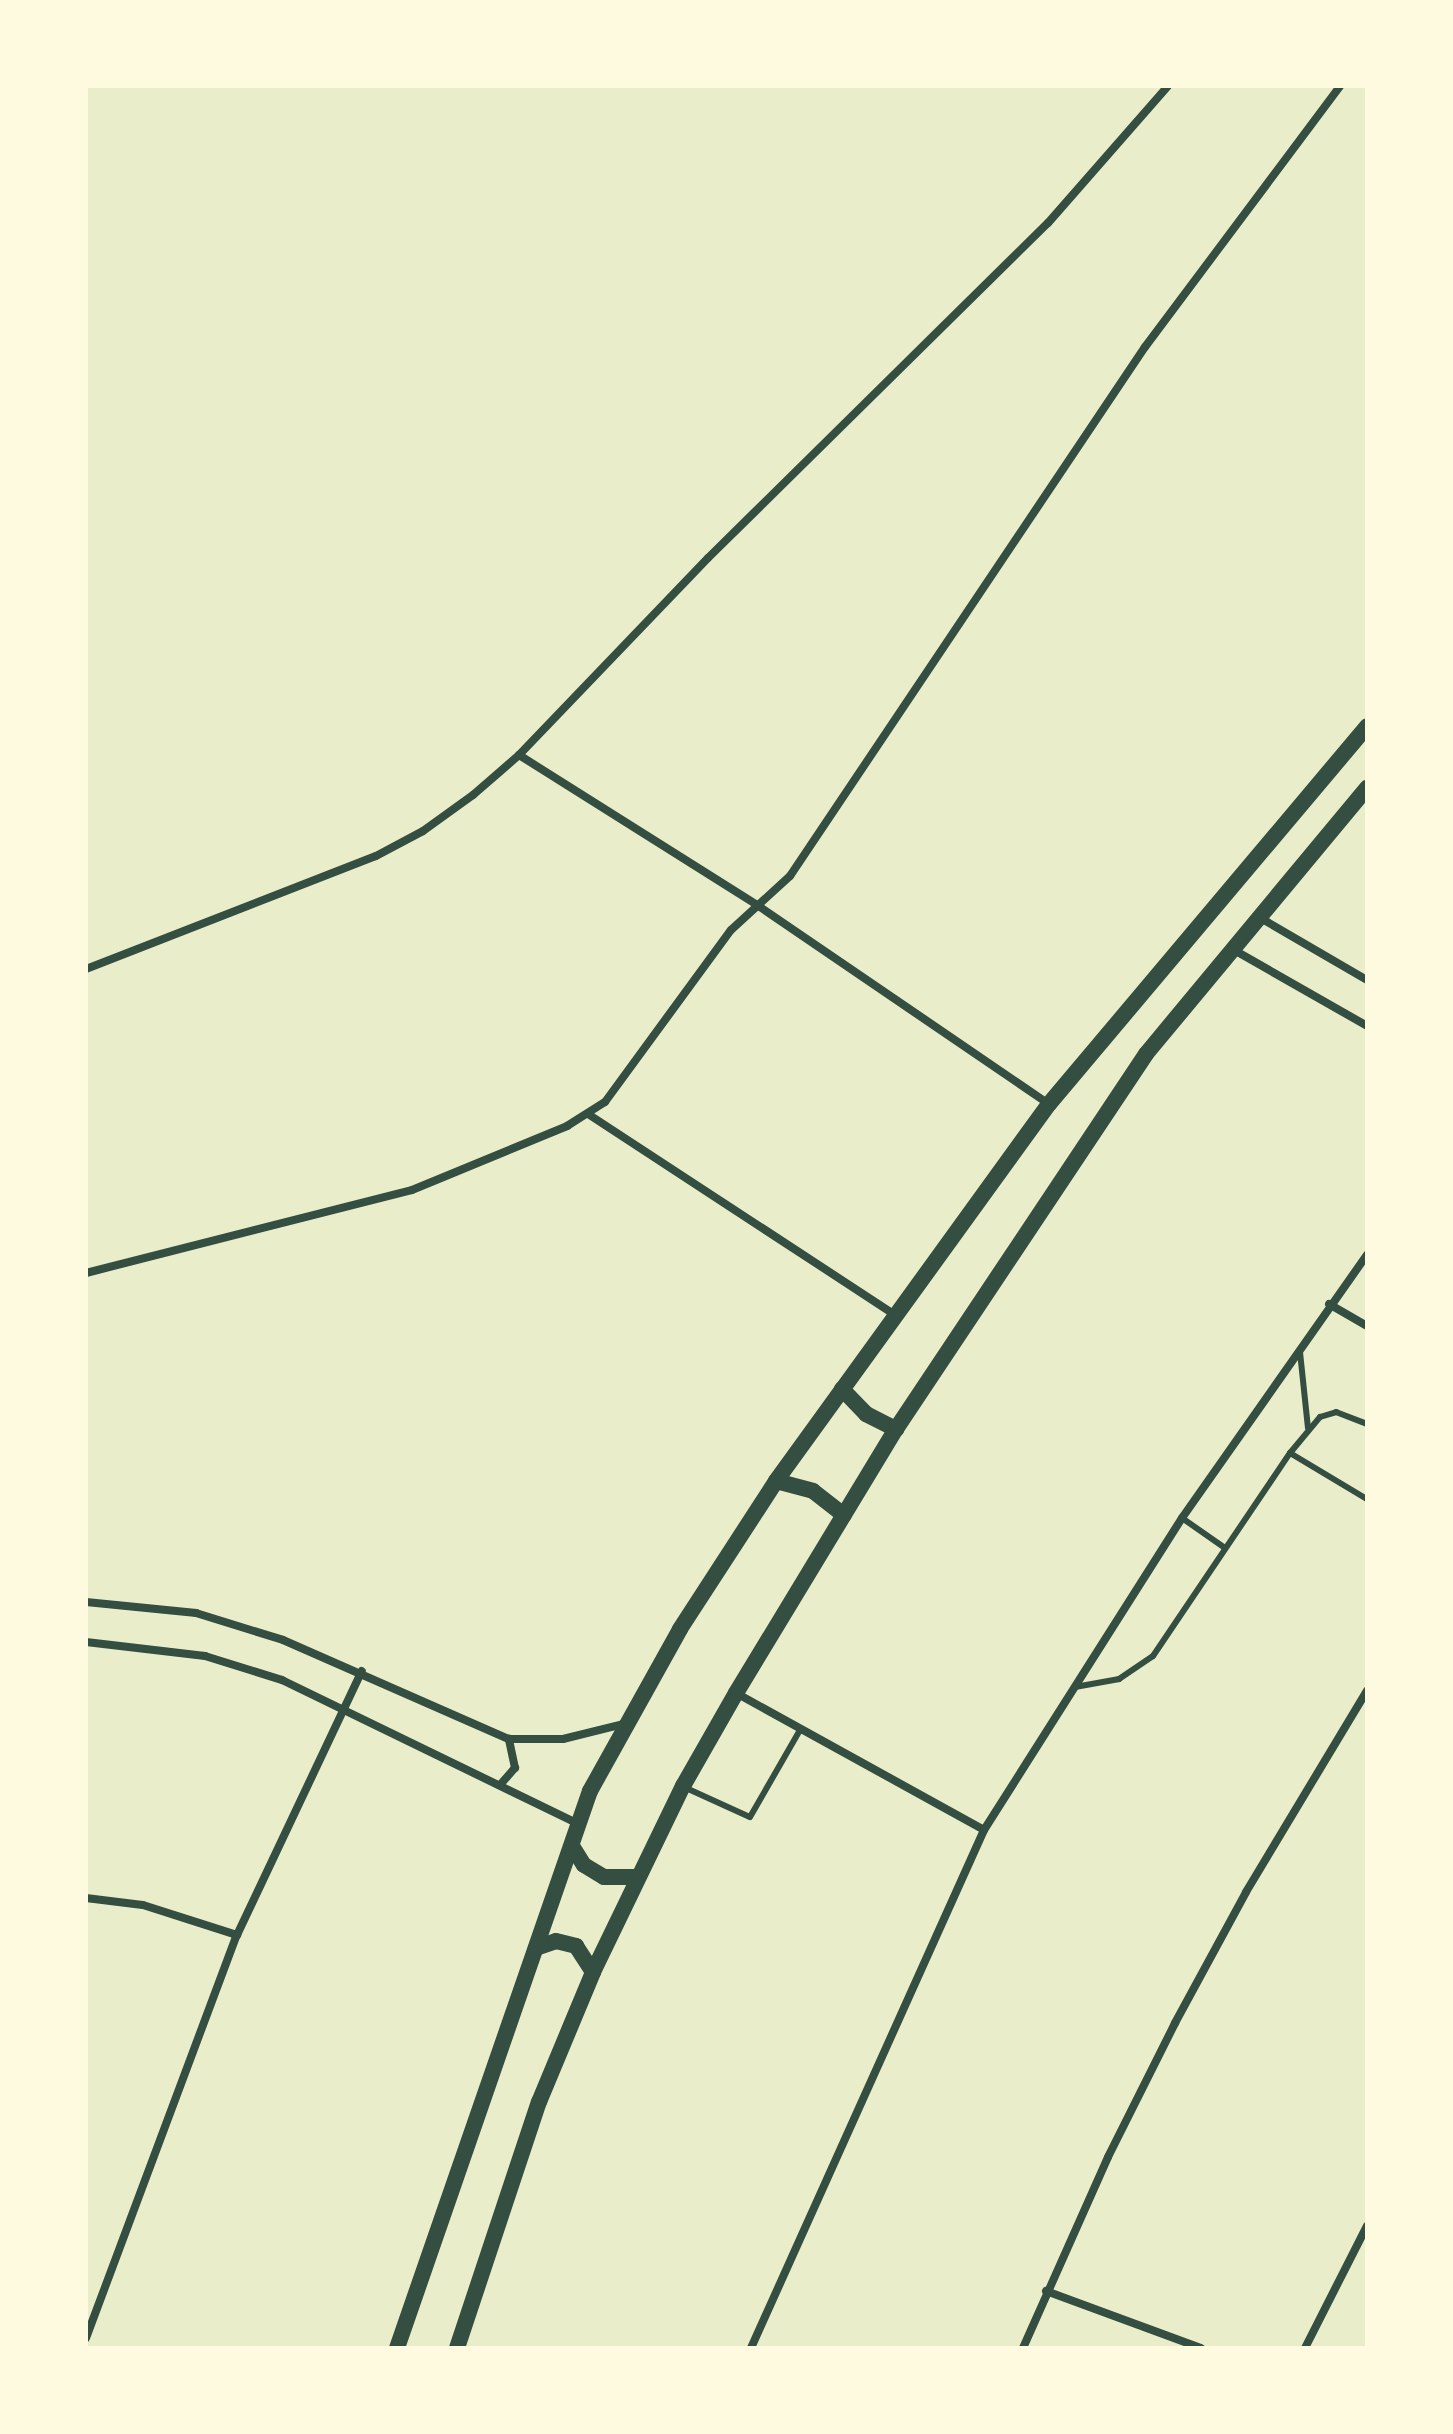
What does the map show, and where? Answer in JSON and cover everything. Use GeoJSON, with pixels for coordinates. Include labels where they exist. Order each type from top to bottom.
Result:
{"type":"FeatureCollection","features":[{"type":"Feature","properties":{"kind":"main road"},"geometry":{"type":"LineString","coordinates":[[397,2348],[590,1791],[627,1722],[776,1481],[1049,1104],[1367,726]]}},
{"type":"Feature","properties":{"kind":"main road"},"geometry":{"type":"LineString","coordinates":[[457,2348],[539,2102],[593,1972],[683,1786],[736,1693],[896,1429],[1146,1054],[1229,947],[1367,788]]}},
{"type":"Feature","properties":{"kind":"main road"},"geometry":{"type":"LineString","coordinates":[[842,1389],[866,1414],[896,1429]]}},
{"type":"Feature","properties":{"kind":"main road"},"geometry":{"type":"LineString","coordinates":[[776,1481],[813,1491],[844,1515]]}},
{"type":"Feature","properties":{"kind":"main road"},"geometry":{"type":"LineString","coordinates":[[572,1846],[593,1872],[615,1880],[638,1877]]}},
{"type":"Feature","properties":{"kind":"main road"},"geometry":{"type":"LineString","coordinates":[[536,1948],[556,1941],[576,1946],[593,1972]]}},
{"type":"Feature","properties":{"kind":"street"},"geometry":{"type":"LineString","coordinates":[[86,969],[376,856],[423,831],[519,755],[708,558],[1048,223],[1168,86]]}},
{"type":"Feature","properties":{"kind":"street"},"geometry":{"type":"LineString","coordinates":[[86,1273],[412,1190],[588,1114],[621,1085],[731,930],[760,907],[790,876],[866,768],[1025,519],[1145,347],[1340,86]]}},
{"type":"Feature","properties":{"kind":"street"},"geometry":{"type":"LineString","coordinates":[[519,755],[760,907],[1049,1104]]}},
{"type":"Feature","properties":{"kind":"street"},"geometry":{"type":"LineString","coordinates":[[1256,915],[1367,980]]}},
{"type":"Feature","properties":{"kind":"street"},"geometry":{"type":"LineString","coordinates":[[1229,947],[1367,1026]]}},
{"type":"Feature","properties":{"kind":"street"},"geometry":{"type":"LineString","coordinates":[[588,1114],[898,1316]]}},
{"type":"Feature","properties":{"kind":"street"},"geometry":{"type":"LineString","coordinates":[[751,2348],[984,1830],[1071,1688],[1182,1518],[1329,1304],[1367,1255]]}},
{"type":"Feature","properties":{"kind":"street"},"geometry":{"type":"LineString","coordinates":[[1329,1304],[1367,1326]]}},
{"type":"Feature","properties":{"kind":"street"},"geometry":{"type":"LineString","coordinates":[[86,1602],[196,1613],[362,1671],[509,1739],[563,1739],[627,1722]]}},
{"type":"Feature","properties":{"kind":"street"},"geometry":{"type":"LineString","coordinates":[[86,1642],[205,1656],[282,1680],[579,1824]]}},
{"type":"Feature","properties":{"kind":"street"},"geometry":{"type":"LineString","coordinates":[[86,2338],[237,1935],[362,1671]]}},
{"type":"Feature","properties":{"kind":"street"},"geometry":{"type":"LineString","coordinates":[[1023,2348],[1046,2291],[1182,2010],[1367,1691]]}},
{"type":"Feature","properties":{"kind":"street"},"geometry":{"type":"LineString","coordinates":[[736,1693],[984,1830]]}},
{"type":"Feature","properties":{"kind":"street"},"geometry":{"type":"LineString","coordinates":[[500,1785],[515,1768],[509,1739]]}},
{"type":"Feature","properties":{"kind":"street"},"geometry":{"type":"LineString","coordinates":[[86,1898],[143,1905],[237,1935]]}},
{"type":"Feature","properties":{"kind":"street"},"geometry":{"type":"LineString","coordinates":[[1305,2348],[1367,2226]]}},
{"type":"Feature","properties":{"kind":"street"},"geometry":{"type":"LineString","coordinates":[[1046,2291],[1201,2348]]}},
{"type":"Feature","properties":{"kind":"lane"},"geometry":{"type":"LineString","coordinates":[[1299,1348],[1308,1428]]}},
{"type":"Feature","properties":{"kind":"lane"},"geometry":{"type":"LineString","coordinates":[[1071,1688],[1119,1679],[1153,1656],[1290,1453],[1320,1417],[1336,1412],[1367,1424]]}},
{"type":"Feature","properties":{"kind":"lane"},"geometry":{"type":"LineString","coordinates":[[1290,1453],[1367,1499]]}},
{"type":"Feature","properties":{"kind":"lane"},"geometry":{"type":"LineString","coordinates":[[1182,1518],[1225,1548]]}},
{"type":"Feature","properties":{"kind":"lane"},"geometry":{"type":"LineString","coordinates":[[683,1786],[750,1817],[800,1730]]}}]}
